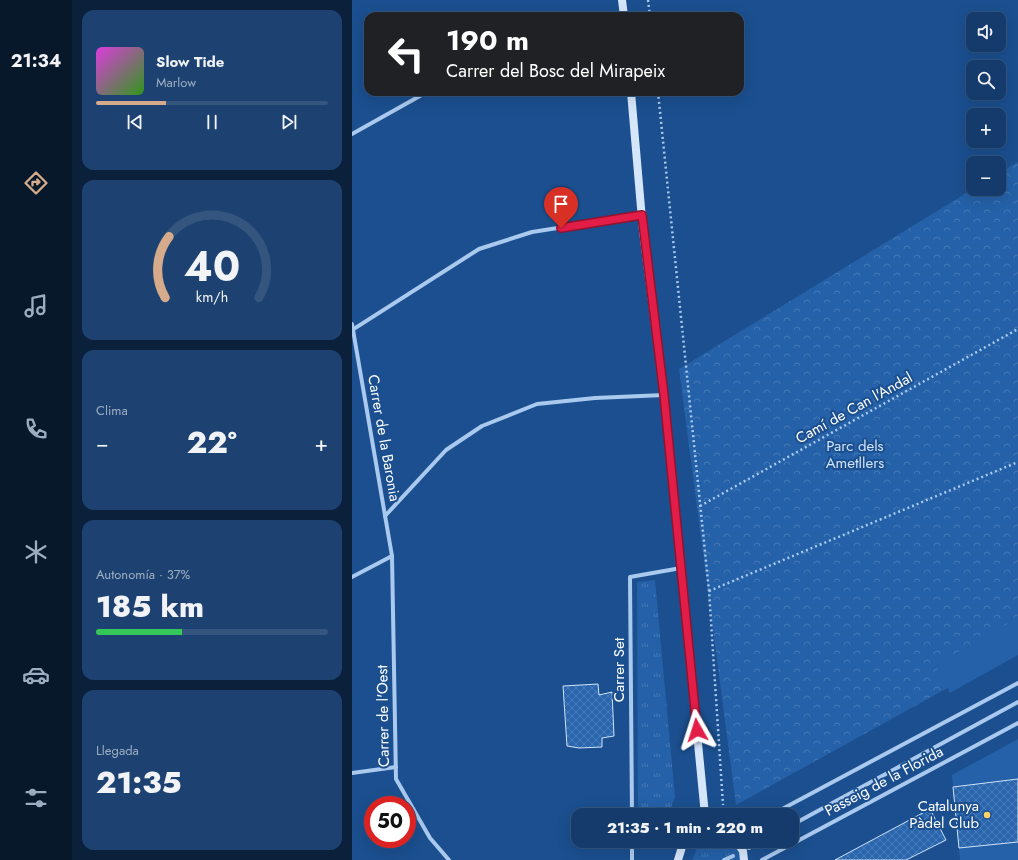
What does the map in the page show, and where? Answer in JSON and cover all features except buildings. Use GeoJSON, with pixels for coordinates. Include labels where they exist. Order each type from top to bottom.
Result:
{"type":"FeatureCollection","features":[{"type":"Feature","properties":{"kind":"main road"},"geometry":{"type":"LineString","coordinates":[[622,0],[624,12]]}},
{"type":"Feature","properties":{"kind":"main road"},"geometry":{"type":"LineString","coordinates":[[632,96],[642,215],[664,395],[704,808]]}},
{"type":"Feature","properties":{"kind":"main road"},"geometry":{"type":"LineString","coordinates":[[678,860],[682,848]]}},
{"type":"Feature","properties":{"kind":"main road"},"geometry":{"type":"LineString","coordinates":[[741,848],[744,860]]}},
{"type":"Feature","properties":{"kind":"street"},"geometry":{"type":"LineString","coordinates":[[352,134],[420,96]]}},
{"type":"Feature","properties":{"kind":"street"},"geometry":{"type":"LineString","coordinates":[[353,327],[479,249],[532,232],[642,215]]}},
{"type":"Feature","properties":{"kind":"street","name":"Carrer de la Baronia"},"geometry":{"type":"LineString","coordinates":[[353,327],[392,556]]}},
{"type":"Feature","properties":{"kind":"street"},"geometry":{"type":"LineString","coordinates":[[385,516],[446,450],[482,426],[537,404],[595,398],[664,395]]}},
{"type":"Feature","properties":{"kind":"street"},"geometry":{"type":"LineString","coordinates":[[352,577],[392,556]]}},
{"type":"Feature","properties":{"kind":"street","name":"Carrer de l'Oest"},"geometry":{"type":"LineString","coordinates":[[392,556],[396,779],[430,838],[449,860]]}},
{"type":"Feature","properties":{"kind":"street","name":"Carrer Set"},"geometry":{"type":"LineString","coordinates":[[632,808],[630,577],[681,568]]}},
{"type":"Feature","properties":{"kind":"street","name":"Passeig de la Florida"},"geometry":{"type":"LineString","coordinates":[[784,808],[1018,683]]}},
{"type":"Feature","properties":{"kind":"street","name":"Passeig de la Florida"},"geometry":{"type":"LineString","coordinates":[[799,821],[1018,702]]}},
{"type":"Feature","properties":{"kind":"street","name":"Passeig de la Florida"},"geometry":{"type":"LineString","coordinates":[[762,860],[1018,723]]}},
{"type":"Feature","properties":{"kind":"street"},"geometry":{"type":"LineString","coordinates":[[352,773],[396,767]]}},
{"type":"Feature","properties":{"kind":"street"},"geometry":{"type":"LineString","coordinates":[[632,848],[632,860]]}},
{"type":"Feature","properties":{"kind":"street"},"geometry":{"type":"LineString","coordinates":[[724,860],[733,856]]}},
{"type":"Feature","properties":{"kind":"path"},"geometry":{"type":"LineString","coordinates":[[648,0],[650,12]]}},
{"type":"Feature","properties":{"kind":"path"},"geometry":{"type":"LineString","coordinates":[[658,96],[709,591],[723,805]]}},
{"type":"Feature","properties":{"kind":"path","name":"Camí de Can l'Andal"},"geometry":{"type":"LineString","coordinates":[[700,506],[1018,329]]}},
{"type":"Feature","properties":{"kind":"path"},"geometry":{"type":"LineString","coordinates":[[709,591],[1018,462]]}},
{"type":"Feature","properties":{"kind":"green space","name":"Parc dels Ametllers"},"geometry":{"type":"Polygon","coordinates":[[[1018,162],[1018,649],[736,805],[679,369],[966,193],[966,196],[1006,196],[1006,169],[1018,162]]]}},
{"type":"Feature","properties":{"kind":"green space"},"geometry":{"type":"Polygon","coordinates":[[[655,580],[675,797],[671,808],[638,808],[637,582],[655,580]]]}},
{"type":"Feature","properties":{"kind":"green space"},"geometry":{"type":"Polygon","coordinates":[[[1018,618],[1018,655],[950,693],[935,665],[1018,618]]]}},
{"type":"Feature","properties":{"kind":"green space","name":"Catalunya Pàdel Club"},"geometry":{"type":"Polygon","coordinates":[[[1018,739],[1018,860],[960,860],[952,775],[1018,739]]]}},
{"type":"Feature","properties":{"kind":"green space"},"geometry":{"type":"Polygon","coordinates":[[[695,848],[739,848],[744,860],[692,860],[696,851],[695,848]]]}},
{"type":"Feature","properties":{"kind":"place","name":"Catalunya Pàdel Club"},"geometry":{"type":"Point","coordinates":[987,815]}},
{"type":"Feature","properties":{"kind":"route"},"geometry":{"type":"LineString","coordinates":[[561,228],[642,215],[664,395],[697,730]]}}]}
